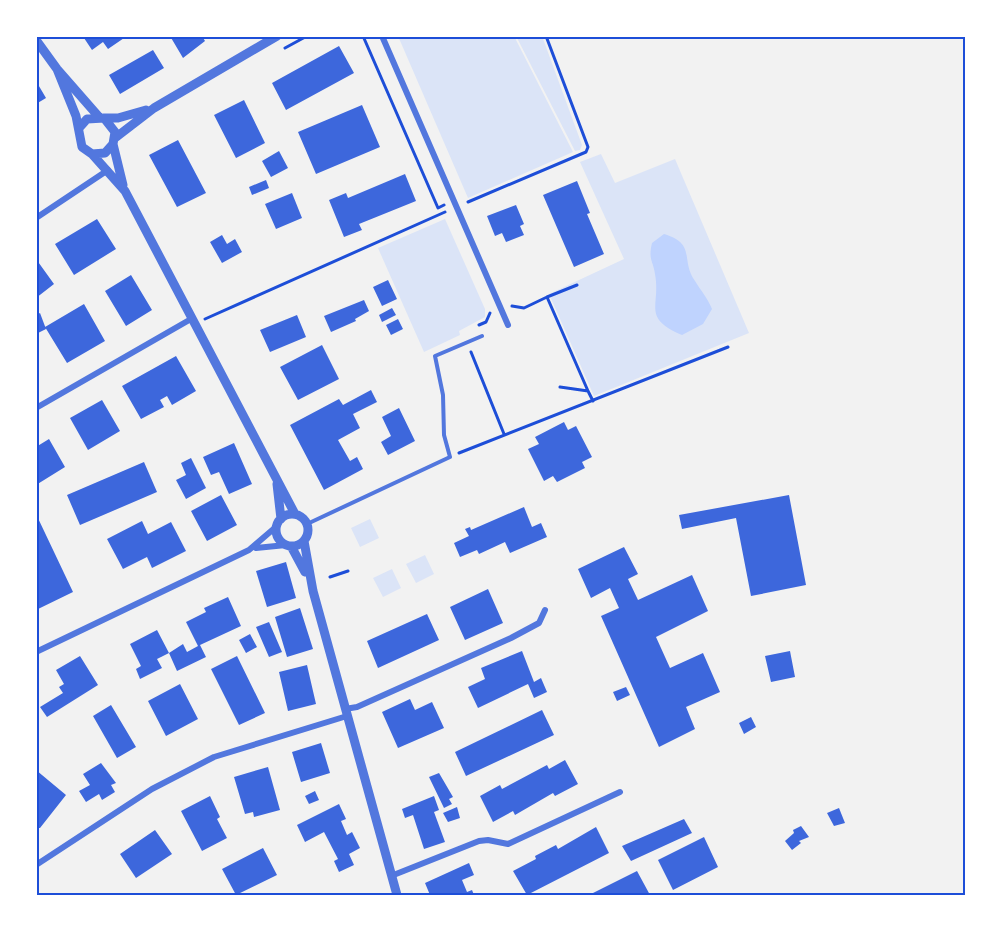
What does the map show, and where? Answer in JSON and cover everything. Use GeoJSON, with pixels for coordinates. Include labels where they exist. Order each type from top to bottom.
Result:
{"type":"FeatureCollection","features":[{"type":"Feature","properties":{"kind":"street"},"geometry":{"type":"LineString","coordinates":[[92,154],[105,153],[114,141],[154,108],[277,36]]}},
{"type":"Feature","properties":{"kind":"street"},"geometry":{"type":"LineString","coordinates":[[382,36],[508,325]]}},
{"type":"Feature","properties":{"kind":"street"},"geometry":{"type":"LineString","coordinates":[[36,40],[57,69],[102,118],[113,126],[125,190]]}},
{"type":"Feature","properties":{"kind":"street"},"geometry":{"type":"LineString","coordinates":[[57,69],[79,128],[79,141],[109,170],[125,190],[295,514],[307,524],[308,533],[304,541],[313,591],[397,895]]}},
{"type":"Feature","properties":{"kind":"street"},"geometry":{"type":"LineString","coordinates":[[79,128],[87,119],[118,118],[154,108]]}},
{"type":"Feature","properties":{"kind":"street"},"geometry":{"type":"LineString","coordinates":[[36,218],[109,170]]}},
{"type":"Feature","properties":{"kind":"street"},"geometry":{"type":"LineString","coordinates":[[36,408],[193,321]]}},
{"type":"Feature","properties":{"kind":"street"},"geometry":{"type":"LineString","coordinates":[[275,476],[279,523],[277,534],[288,545],[313,591]]}},
{"type":"Feature","properties":{"kind":"street"},"geometry":{"type":"LineString","coordinates":[[249,550],[279,523],[295,514]]}},
{"type":"Feature","properties":{"kind":"street"},"geometry":{"type":"LineString","coordinates":[[36,652],[249,550],[265,545],[288,545],[304,541]]}},
{"type":"Feature","properties":{"kind":"street"},"geometry":{"type":"LineString","coordinates":[[36,865],[152,789],[214,757],[346,712],[511,638],[539,622],[545,610]]}},
{"type":"Feature","properties":{"kind":"street"},"geometry":{"type":"LineString","coordinates":[[391,876],[478,841],[488,840],[508,844],[620,792]]}},
{"type":"Feature","properties":{"kind":"lane"},"geometry":{"type":"LineString","coordinates":[[307,524],[450,457],[444,435],[443,395],[435,356],[482,336]]}},
{"type":"Feature","properties":{"kind":"path"},"geometry":{"type":"LineString","coordinates":[[193,321],[447,211],[444,205],[438,208],[363,36]]}},
{"type":"Feature","properties":{"kind":"path"},"geometry":{"type":"LineString","coordinates":[[466,203],[586,152],[588,147],[546,36]]}},
{"type":"Feature","properties":{"kind":"path"},"geometry":{"type":"LineString","coordinates":[[508,302],[518,309],[577,285]]}},
{"type":"Feature","properties":{"kind":"path"},"geometry":{"type":"LineString","coordinates":[[547,297],[593,401]]}},
{"type":"Feature","properties":{"kind":"path"},"geometry":{"type":"LineString","coordinates":[[489,308],[486,322],[462,333],[504,434]]}},
{"type":"Feature","properties":{"kind":"path"},"geometry":{"type":"LineString","coordinates":[[450,457],[728,346]]}},
{"type":"Feature","properties":{"kind":"path"},"geometry":{"type":"LineString","coordinates":[[560,387],[588,391]]}},
{"type":"Feature","properties":{"kind":"path"},"geometry":{"type":"LineString","coordinates":[[330,577],[348,571]]}},
{"type":"Feature","properties":{"kind":"shaded area"},"geometry":{"type":"Polygon","coordinates":[[[398,36],[514,36],[573,152],[468,198],[398,36]]]}},
{"type":"Feature","properties":{"kind":"shaded area"},"geometry":{"type":"Polygon","coordinates":[[[516,36],[542,36],[582,145],[580,150],[575,151],[516,36]]]}},
{"type":"Feature","properties":{"kind":"shaded area"},"geometry":{"type":"Polygon","coordinates":[[[601,154],[615,183],[675,159],[749,333],[594,396],[549,294],[624,259],[580,162],[601,154]]]}},
{"type":"Feature","properties":{"kind":"shaded area"},"geometry":{"type":"Polygon","coordinates":[[[445,219],[485,309],[485,317],[459,331],[460,335],[424,352],[378,248],[445,219]]]}},
{"type":"Feature","properties":{"kind":"shaded area"},"geometry":{"type":"Polygon","coordinates":[[[370,519],[379,538],[360,547],[351,528],[370,519]]]}},
{"type":"Feature","properties":{"kind":"shaded area"},"geometry":{"type":"Polygon","coordinates":[[[425,555],[434,574],[416,583],[406,564],[425,555]]]}},
{"type":"Feature","properties":{"kind":"shaded area"},"geometry":{"type":"Polygon","coordinates":[[[392,569],[401,588],[383,597],[373,578],[392,569]]]}},
{"type":"Feature","properties":{"kind":"water"},"geometry":{"type":"Polygon","coordinates":[[[664,234],[681,243],[691,273],[712,309],[703,324],[682,335],[661,323],[655,310],[656,285],[651,249],[652,243],[664,234]]]}},
{"type":"Feature","properties":{"kind":"building"},"geometry":{"type":"Polygon","coordinates":[[[88,36],[127,36],[108,49],[103,42],[92,50],[84,38],[88,36]]]}},
{"type":"Feature","properties":{"kind":"building"},"geometry":{"type":"Polygon","coordinates":[[[170,36],[202,36],[205,41],[183,58],[170,36]]]}},
{"type":"Feature","properties":{"kind":"building"},"geometry":{"type":"Polygon","coordinates":[[[339,46],[354,73],[286,110],[272,83],[339,46]]]}},
{"type":"Feature","properties":{"kind":"building"},"geometry":{"type":"Polygon","coordinates":[[[153,50],[164,68],[120,94],[109,75],[153,50]]]}},
{"type":"Feature","properties":{"kind":"building"},"geometry":{"type":"Polygon","coordinates":[[[36,81],[46,98],[36,104],[36,81]]]}},
{"type":"Feature","properties":{"kind":"building"},"geometry":{"type":"Polygon","coordinates":[[[244,100],[265,143],[236,158],[214,115],[244,100]]]}},
{"type":"Feature","properties":{"kind":"building"},"geometry":{"type":"Polygon","coordinates":[[[362,105],[380,147],[316,174],[298,132],[362,105]]]}},
{"type":"Feature","properties":{"kind":"building"},"geometry":{"type":"Polygon","coordinates":[[[178,140],[206,193],[177,207],[149,155],[178,140]]]}},
{"type":"Feature","properties":{"kind":"building"},"geometry":{"type":"Polygon","coordinates":[[[279,151],[288,168],[271,177],[262,161],[279,151]]]}},
{"type":"Feature","properties":{"kind":"building"},"geometry":{"type":"Polygon","coordinates":[[[405,174],[416,201],[359,224],[362,230],[344,237],[329,200],[346,193],[348,198],[405,174]]]}},
{"type":"Feature","properties":{"kind":"building"},"geometry":{"type":"Polygon","coordinates":[[[266,180],[269,188],[252,195],[249,187],[266,180]]]}},
{"type":"Feature","properties":{"kind":"building"},"geometry":{"type":"Polygon","coordinates":[[[577,181],[590,213],[587,214],[604,254],[574,267],[543,195],[577,181]]]}},
{"type":"Feature","properties":{"kind":"building"},"geometry":{"type":"Polygon","coordinates":[[[292,193],[302,218],[276,229],[265,204],[292,193]]]}},
{"type":"Feature","properties":{"kind":"building"},"geometry":{"type":"Polygon","coordinates":[[[516,205],[524,224],[520,226],[524,235],[506,242],[502,233],[495,236],[487,216],[516,205]]]}},
{"type":"Feature","properties":{"kind":"building"},"geometry":{"type":"Polygon","coordinates":[[[97,219],[116,249],[74,275],[55,244],[97,219]]]}},
{"type":"Feature","properties":{"kind":"building"},"geometry":{"type":"Polygon","coordinates":[[[222,235],[227,244],[235,239],[242,252],[222,263],[210,242],[222,235]]]}},
{"type":"Feature","properties":{"kind":"building"},"geometry":{"type":"Polygon","coordinates":[[[36,259],[54,284],[36,298],[36,259]]]}},
{"type":"Feature","properties":{"kind":"building"},"geometry":{"type":"Polygon","coordinates":[[[131,275],[152,310],[126,326],[105,291],[131,275]]]}},
{"type":"Feature","properties":{"kind":"building"},"geometry":{"type":"Polygon","coordinates":[[[388,280],[397,299],[382,306],[373,287],[388,280]]]}},
{"type":"Feature","properties":{"kind":"building"},"geometry":{"type":"Polygon","coordinates":[[[364,300],[369,311],[355,319],[356,321],[331,332],[324,316],[364,300]]]}},
{"type":"Feature","properties":{"kind":"building"},"geometry":{"type":"Polygon","coordinates":[[[84,304],[105,341],[67,363],[45,327],[84,304]]]}},
{"type":"Feature","properties":{"kind":"building"},"geometry":{"type":"Polygon","coordinates":[[[392,308],[396,315],[382,322],[379,315],[392,308]]]}},
{"type":"Feature","properties":{"kind":"building"},"geometry":{"type":"Polygon","coordinates":[[[40,313],[46,329],[36,334],[36,315],[40,313]]]}},
{"type":"Feature","properties":{"kind":"building"},"geometry":{"type":"Polygon","coordinates":[[[297,315],[306,337],[270,352],[260,330],[297,315]]]}},
{"type":"Feature","properties":{"kind":"building"},"geometry":{"type":"Polygon","coordinates":[[[398,319],[403,329],[391,335],[386,325],[398,319]]]}},
{"type":"Feature","properties":{"kind":"building"},"geometry":{"type":"Polygon","coordinates":[[[322,345],[339,379],[298,400],[280,367],[322,345]]]}},
{"type":"Feature","properties":{"kind":"building"},"geometry":{"type":"Polygon","coordinates":[[[176,356],[196,391],[172,405],[167,396],[160,400],[164,407],[141,419],[122,386],[176,356]]]}},
{"type":"Feature","properties":{"kind":"building"},"geometry":{"type":"Polygon","coordinates":[[[371,390],[377,402],[353,414],[360,428],[338,440],[350,461],[357,457],[363,469],[324,490],[290,425],[339,399],[343,405],[371,390]]]}},
{"type":"Feature","properties":{"kind":"building"},"geometry":{"type":"Polygon","coordinates":[[[102,400],[120,431],[88,450],[70,418],[102,400]]]}},
{"type":"Feature","properties":{"kind":"building"},"geometry":{"type":"Polygon","coordinates":[[[399,408],[415,441],[388,455],[381,442],[391,436],[382,417],[399,408]]]}},
{"type":"Feature","properties":{"kind":"building"},"geometry":{"type":"Polygon","coordinates":[[[564,422],[568,430],[576,426],[592,457],[582,462],[585,468],[557,482],[553,476],[544,481],[528,449],[539,444],[535,437],[564,422]]]}},
{"type":"Feature","properties":{"kind":"building"},"geometry":{"type":"Polygon","coordinates":[[[49,439],[65,467],[36,485],[36,447],[49,439]]]}},
{"type":"Feature","properties":{"kind":"building"},"geometry":{"type":"Polygon","coordinates":[[[234,443],[252,484],[229,494],[219,472],[211,475],[203,457],[234,443]]]}},
{"type":"Feature","properties":{"kind":"building"},"geometry":{"type":"Polygon","coordinates":[[[191,458],[206,488],[186,499],[176,480],[186,475],[181,463],[191,458]]]}},
{"type":"Feature","properties":{"kind":"building"},"geometry":{"type":"Polygon","coordinates":[[[144,462],[157,492],[80,525],[67,495],[144,462]]]}},
{"type":"Feature","properties":{"kind":"building"},"geometry":{"type":"Polygon","coordinates":[[[221,495],[237,525],[207,541],[191,511],[221,495]]]}},
{"type":"Feature","properties":{"kind":"building"},"geometry":{"type":"Polygon","coordinates":[[[789,495],[806,585],[751,596],[736,518],[682,529],[679,515],[789,495]]]}},
{"type":"Feature","properties":{"kind":"building"},"geometry":{"type":"Polygon","coordinates":[[[524,507],[532,527],[541,523],[547,537],[510,553],[505,542],[479,554],[477,550],[460,557],[454,543],[469,536],[465,529],[470,527],[471,530],[524,507]]]}},
{"type":"Feature","properties":{"kind":"building"},"geometry":{"type":"Polygon","coordinates":[[[36,514],[73,592],[36,610],[36,514]]]}},
{"type":"Feature","properties":{"kind":"building"},"geometry":{"type":"Polygon","coordinates":[[[142,521],[148,534],[171,522],[186,551],[152,568],[147,557],[123,569],[107,539],[142,521]]]}},
{"type":"Feature","properties":{"kind":"building"},"geometry":{"type":"Polygon","coordinates":[[[624,547],[638,574],[628,579],[638,600],[692,575],[708,611],[656,637],[670,668],[703,653],[720,692],[686,707],[695,729],[659,747],[601,616],[619,608],[610,588],[591,598],[578,569],[624,547]]]}},
{"type":"Feature","properties":{"kind":"building"},"geometry":{"type":"Polygon","coordinates":[[[286,562],[296,598],[267,607],[256,571],[286,562]]]}},
{"type":"Feature","properties":{"kind":"building"},"geometry":{"type":"Polygon","coordinates":[[[488,589],[503,623],[465,640],[450,607],[488,589]]]}},
{"type":"Feature","properties":{"kind":"building"},"geometry":{"type":"Polygon","coordinates":[[[228,597],[241,626],[200,645],[206,657],[177,671],[169,653],[183,644],[187,652],[198,646],[186,622],[206,612],[204,608],[228,597]]]}},
{"type":"Feature","properties":{"kind":"building"},"geometry":{"type":"Polygon","coordinates":[[[300,608],[313,649],[287,657],[275,617],[300,608]]]}},
{"type":"Feature","properties":{"kind":"building"},"geometry":{"type":"Polygon","coordinates":[[[427,614],[439,640],[378,668],[367,641],[427,614]]]}},
{"type":"Feature","properties":{"kind":"building"},"geometry":{"type":"Polygon","coordinates":[[[269,622],[282,652],[269,657],[256,627],[269,622]]]}},
{"type":"Feature","properties":{"kind":"building"},"geometry":{"type":"Polygon","coordinates":[[[157,630],[169,653],[157,659],[162,668],[140,679],[136,669],[141,666],[130,644],[157,630]]]}},
{"type":"Feature","properties":{"kind":"building"},"geometry":{"type":"Polygon","coordinates":[[[250,634],[257,647],[246,653],[239,640],[250,634]]]}},
{"type":"Feature","properties":{"kind":"building"},"geometry":{"type":"Polygon","coordinates":[[[522,651],[534,682],[541,678],[547,692],[534,698],[528,684],[478,708],[468,687],[485,679],[481,668],[522,651]]]}},
{"type":"Feature","properties":{"kind":"building"},"geometry":{"type":"Polygon","coordinates":[[[790,651],[795,677],[771,682],[765,656],[790,651]]]}},
{"type":"Feature","properties":{"kind":"building"},"geometry":{"type":"Polygon","coordinates":[[[80,656],[98,685],[47,717],[40,707],[63,693],[59,687],[64,684],[56,670],[80,656]]]}},
{"type":"Feature","properties":{"kind":"building"},"geometry":{"type":"Polygon","coordinates":[[[237,656],[265,713],[239,725],[211,669],[237,656]]]}},
{"type":"Feature","properties":{"kind":"building"},"geometry":{"type":"Polygon","coordinates":[[[307,665],[316,704],[288,711],[279,672],[307,665]]]}},
{"type":"Feature","properties":{"kind":"building"},"geometry":{"type":"Polygon","coordinates":[[[180,684],[198,719],[166,736],[148,701],[180,684]]]}},
{"type":"Feature","properties":{"kind":"building"},"geometry":{"type":"Polygon","coordinates":[[[626,687],[630,695],[617,701],[613,692],[626,687]]]}},
{"type":"Feature","properties":{"kind":"building"},"geometry":{"type":"Polygon","coordinates":[[[410,699],[415,710],[432,702],[444,728],[398,748],[382,712],[410,699]]]}},
{"type":"Feature","properties":{"kind":"building"},"geometry":{"type":"Polygon","coordinates":[[[111,705],[136,747],[117,758],[93,716],[111,705]]]}},
{"type":"Feature","properties":{"kind":"building"},"geometry":{"type":"Polygon","coordinates":[[[542,710],[554,735],[466,776],[455,752],[542,710]]]}},
{"type":"Feature","properties":{"kind":"building"},"geometry":{"type":"Polygon","coordinates":[[[751,717],[756,727],[744,734],[739,723],[751,717]]]}},
{"type":"Feature","properties":{"kind":"building"},"geometry":{"type":"Polygon","coordinates":[[[321,743],[330,773],[301,782],[292,752],[321,743]]]}},
{"type":"Feature","properties":{"kind":"building"},"geometry":{"type":"Polygon","coordinates":[[[565,760],[578,784],[555,796],[553,793],[515,815],[513,811],[493,822],[480,796],[500,785],[502,789],[547,765],[549,769],[565,760]]]}},
{"type":"Feature","properties":{"kind":"building"},"geometry":{"type":"Polygon","coordinates":[[[101,763],[116,783],[111,785],[115,792],[102,800],[99,794],[86,802],[79,791],[90,785],[83,774],[101,763]]]}},
{"type":"Feature","properties":{"kind":"building"},"geometry":{"type":"Polygon","coordinates":[[[268,767],[280,810],[254,817],[253,812],[245,814],[234,777],[268,767]]]}},
{"type":"Feature","properties":{"kind":"building"},"geometry":{"type":"Polygon","coordinates":[[[36,770],[66,795],[40,828],[36,828],[36,770]]]}},
{"type":"Feature","properties":{"kind":"building"},"geometry":{"type":"Polygon","coordinates":[[[439,773],[453,797],[449,799],[452,804],[444,808],[429,777],[439,773]]]}},
{"type":"Feature","properties":{"kind":"building"},"geometry":{"type":"Polygon","coordinates":[[[315,791],[319,800],[309,804],[305,796],[315,791]]]}},
{"type":"Feature","properties":{"kind":"building"},"geometry":{"type":"Polygon","coordinates":[[[210,796],[220,817],[217,819],[227,838],[202,851],[181,811],[210,796]]]}},
{"type":"Feature","properties":{"kind":"building"},"geometry":{"type":"Polygon","coordinates":[[[434,796],[439,810],[434,812],[445,842],[424,849],[413,815],[405,818],[402,809],[434,796]]]}},
{"type":"Feature","properties":{"kind":"building"},"geometry":{"type":"Polygon","coordinates":[[[339,804],[346,819],[341,821],[347,835],[352,832],[360,848],[349,854],[354,865],[339,872],[334,861],[338,859],[324,832],[305,842],[297,825],[339,804]]]}},
{"type":"Feature","properties":{"kind":"building"},"geometry":{"type":"Polygon","coordinates":[[[457,807],[460,818],[448,822],[443,813],[457,807]]]}},
{"type":"Feature","properties":{"kind":"building"},"geometry":{"type":"Polygon","coordinates":[[[839,808],[845,823],[834,826],[827,813],[839,808]]]}},
{"type":"Feature","properties":{"kind":"building"},"geometry":{"type":"Polygon","coordinates":[[[684,819],[692,833],[631,861],[622,846],[684,819]]]}},
{"type":"Feature","properties":{"kind":"building"},"geometry":{"type":"Polygon","coordinates":[[[801,826],[809,837],[799,841],[801,843],[792,850],[785,841],[794,833],[793,830],[801,826]]]}},
{"type":"Feature","properties":{"kind":"building"},"geometry":{"type":"Polygon","coordinates":[[[596,827],[609,853],[527,895],[513,871],[536,859],[535,856],[556,845],[558,849],[596,827]]]}},
{"type":"Feature","properties":{"kind":"building"},"geometry":{"type":"Polygon","coordinates":[[[155,830],[172,854],[136,878],[120,854],[155,830]]]}},
{"type":"Feature","properties":{"kind":"building"},"geometry":{"type":"Polygon","coordinates":[[[704,837],[718,867],[673,890],[658,860],[704,837]]]}},
{"type":"Feature","properties":{"kind":"building"},"geometry":{"type":"Polygon","coordinates":[[[263,848],[277,875],[236,895],[222,869],[263,848]]]}},
{"type":"Feature","properties":{"kind":"building"},"geometry":{"type":"Polygon","coordinates":[[[469,863],[474,875],[462,880],[467,892],[472,890],[474,895],[430,895],[425,883],[469,863]]]}},
{"type":"Feature","properties":{"kind":"building"},"geometry":{"type":"Polygon","coordinates":[[[637,871],[650,895],[594,895],[593,893],[637,871]]]}}]}
